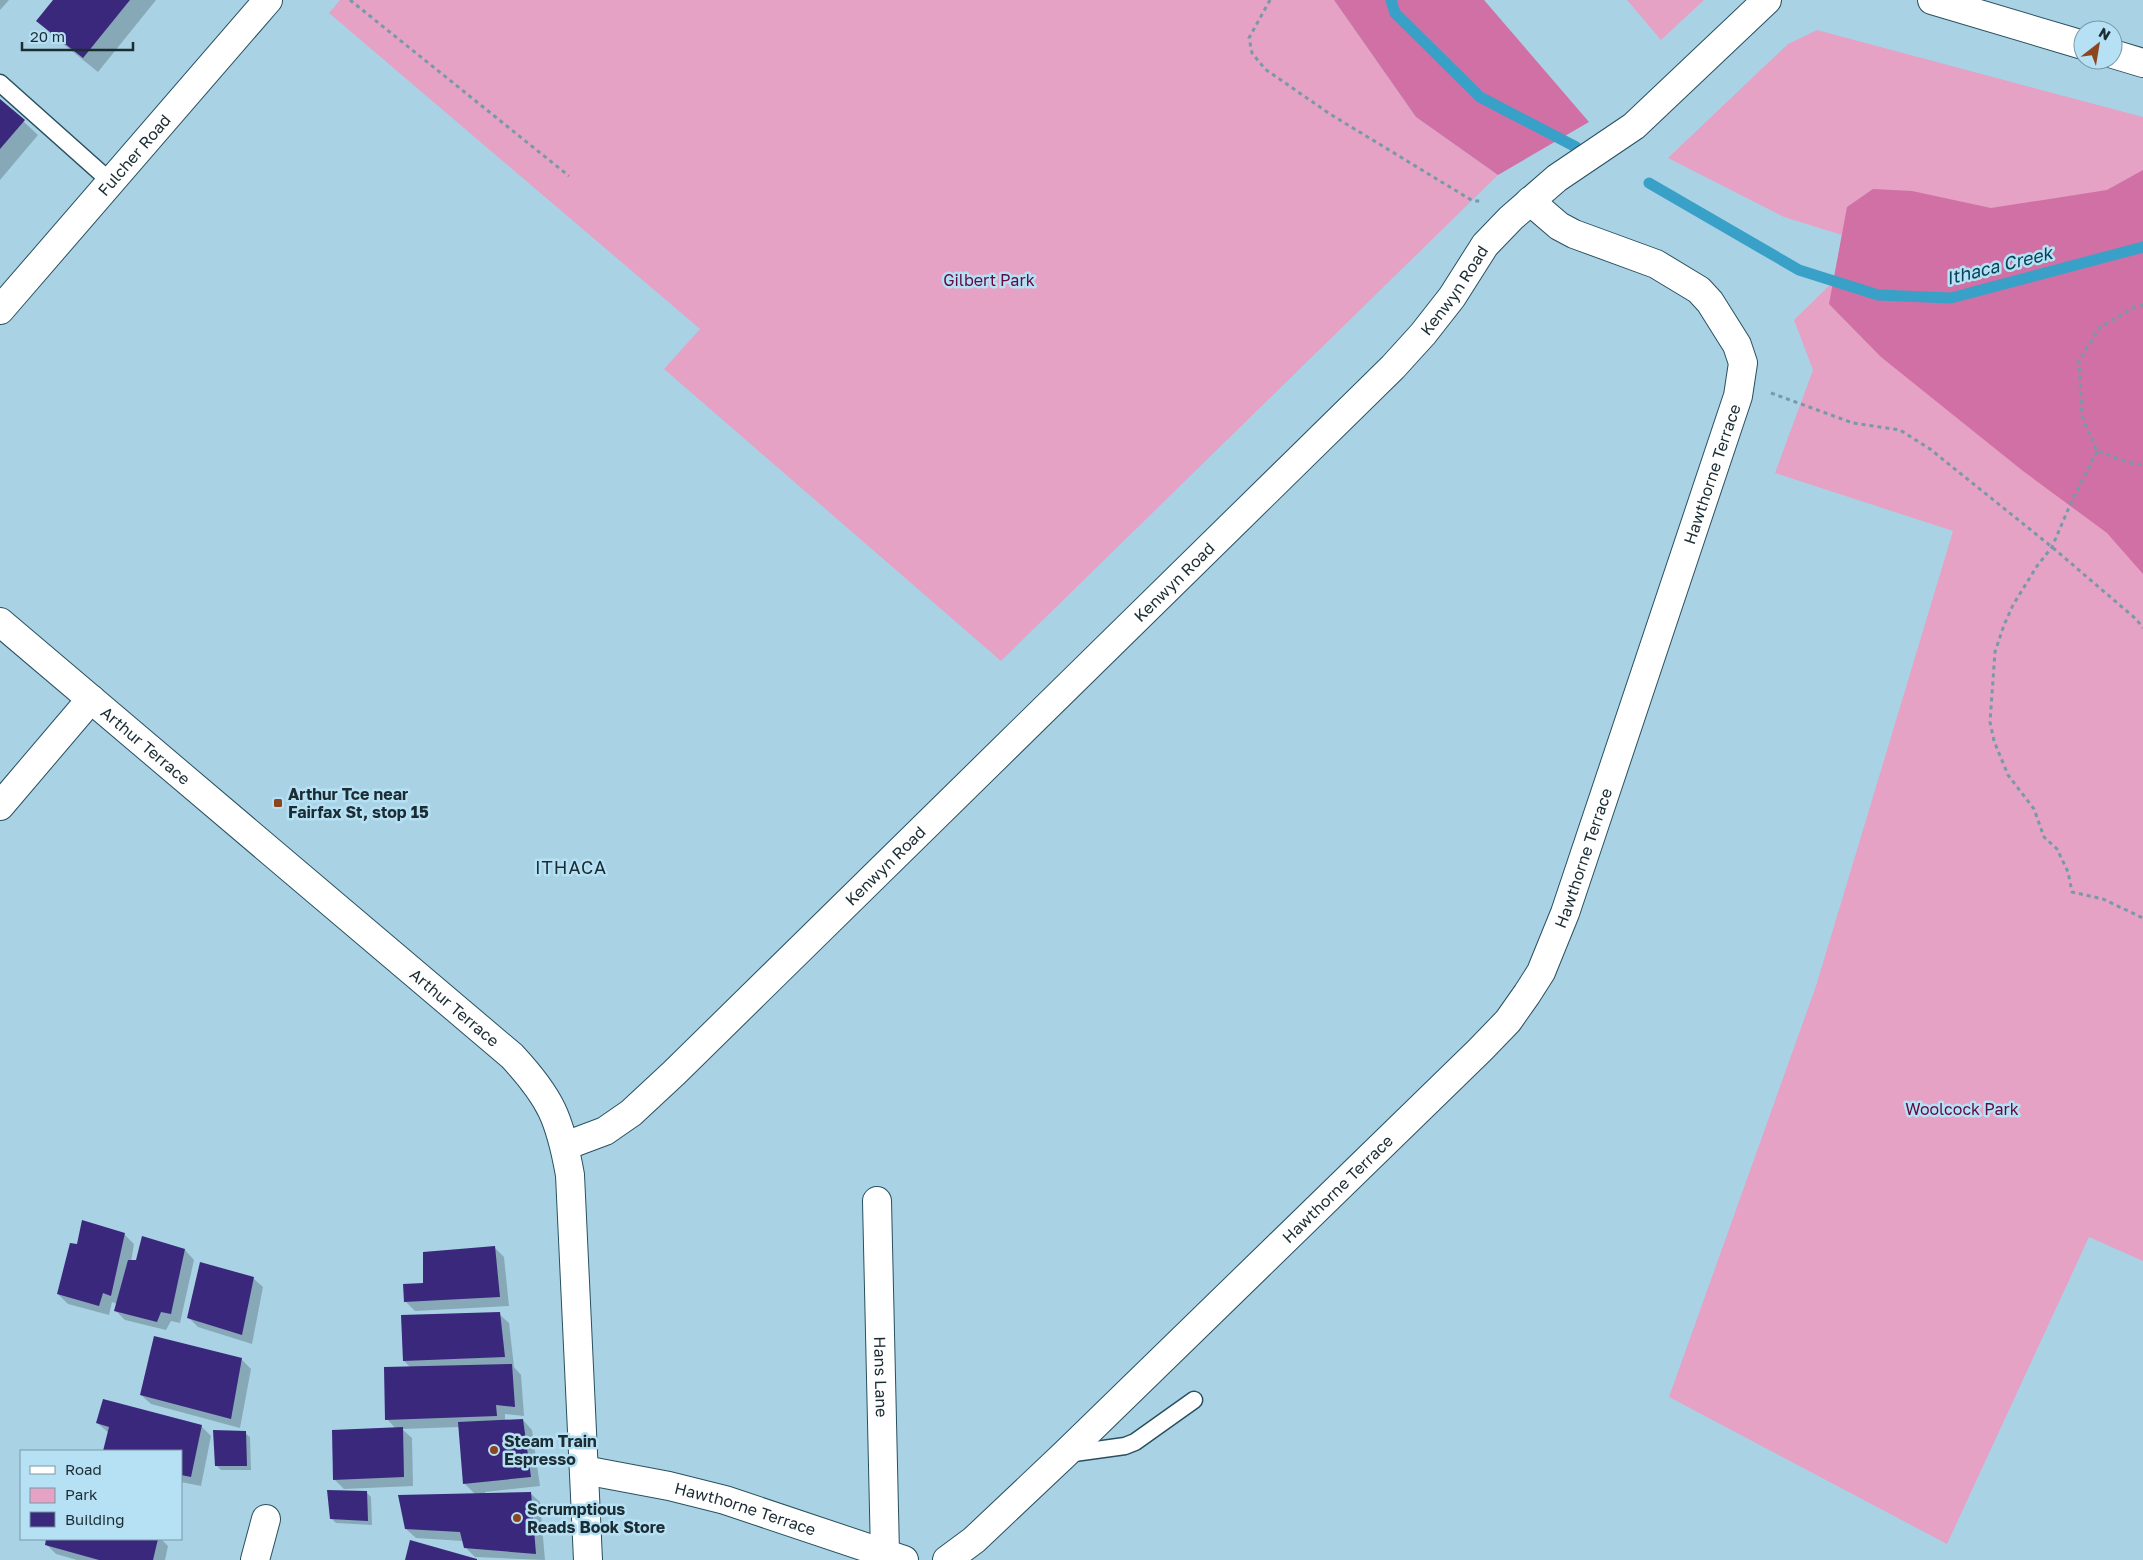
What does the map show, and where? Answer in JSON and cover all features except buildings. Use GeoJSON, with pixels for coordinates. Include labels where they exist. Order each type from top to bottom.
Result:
{"type":"FeatureCollection","features":[{"type":"Feature","properties":{"kind":"street","name":"Fulcher Road"},"geometry":{"type":"LineString","coordinates":[[0,310],[268,0]]}},
{"type":"Feature","properties":{"kind":"street","name":"Kenwyn Road"},"geometry":{"type":"LineString","coordinates":[[565,1146],[606,1131],[631,1114],[1393,367],[1423,334],[1452,296],[1486,245],[1530,201],[1557,178],[1634,126],[1767,0]]}},
{"type":"Feature","properties":{"kind":"street"},"geometry":{"type":"LineString","coordinates":[[1932,0],[2073,42]]}},
{"type":"Feature","properties":{"kind":"street"},"geometry":{"type":"LineString","coordinates":[[2123,57],[2143,62]]}},
{"type":"Feature","properties":{"kind":"street","name":"Hawthorne Terrace"},"geometry":{"type":"LineString","coordinates":[[947,1560],[974,1540],[1065,1454],[1480,1050],[1508,1021],[1528,994],[1541,972],[1564,913],[1735,406],[1743,363],[1738,345],[1710,302],[1699,290],[1656,264],[1574,234],[1559,226],[1530,201]]}},
{"type":"Feature","properties":{"kind":"street","name":"Arthur Terrace"},"geometry":{"type":"LineString","coordinates":[[0,622],[512,1056],[546,1097],[557,1119],[565,1146],[570,1175],[588,1560]]}},
{"type":"Feature","properties":{"kind":"street"},"geometry":{"type":"LineString","coordinates":[[0,806],[92,699]]}},
{"type":"Feature","properties":{"kind":"street","name":"Hans Lane"},"geometry":{"type":"LineString","coordinates":[[877,1201],[894,1557]]}},
{"type":"Feature","properties":{"kind":"street","name":"Hawthorne Terrace"},"geometry":{"type":"LineString","coordinates":[[584,1470],[669,1486],[725,1500],[894,1557]]}},
{"type":"Feature","properties":{"kind":"street"},"geometry":{"type":"LineString","coordinates":[[255,1560],[266,1519]]}},
{"type":"Feature","properties":{"kind":"lane"},"geometry":{"type":"LineString","coordinates":[[0,83],[111,182]]}},
{"type":"Feature","properties":{"kind":"lane"},"geometry":{"type":"LineString","coordinates":[[1065,1454],[1125,1446],[1135,1442],[1194,1400]]}},
{"type":"Feature","properties":{"kind":"path"},"geometry":{"type":"LineString","coordinates":[[350,0],[568,176]]}},
{"type":"Feature","properties":{"kind":"path"},"geometry":{"type":"LineString","coordinates":[[1270,0],[1248,38],[1252,53],[1264,69],[1330,114],[1473,201],[1530,201]]}},
{"type":"Feature","properties":{"kind":"path"},"geometry":{"type":"LineString","coordinates":[[2143,305],[2138,305],[2099,328],[2079,361],[2082,416],[2097,451],[2131,463],[2143,464]]}},
{"type":"Feature","properties":{"kind":"path"},"geometry":{"type":"LineString","coordinates":[[1741,381],[1794,403],[1853,423],[1900,430],[1930,450],[2052,547],[2143,628]]}},
{"type":"Feature","properties":{"kind":"path"},"geometry":{"type":"LineString","coordinates":[[2097,451],[2052,547],[2037,566],[2013,605],[1995,652],[1990,722],[1994,741],[2008,775],[2034,809],[2044,837],[2057,849],[2068,872],[2072,892],[2103,899],[2143,918]]}},
{"type":"Feature","properties":{"kind":"green space","name":"Gilbert Park"},"geometry":{"type":"Polygon","coordinates":[[[340,0],[1334,0],[1416,117],[1498,175],[1001,661],[664,369],[700,329],[329,13],[340,0]]]}},
{"type":"Feature","properties":{"kind":"green space"},"geometry":{"type":"Polygon","coordinates":[[[1627,0],[1704,0],[1661,40],[1627,0]]]}},
{"type":"Feature","properties":{"kind":"green space","name":"Woolcock Park"},"geometry":{"type":"Polygon","coordinates":[[[1817,30],[2143,117],[2143,1261],[2089,1237],[1947,1544],[1669,1397],[1816,986],[1953,531],[1775,473],[1813,370],[1794,320],[1834,281],[1842,235],[1784,217],[1668,158],[1788,44],[1817,30]]]}},
{"type":"Feature","properties":{"kind":"shaded area"},"geometry":{"type":"Polygon","coordinates":[[[1334,0],[1484,0],[1589,122],[1498,175],[1416,117],[1334,0]]]}},
{"type":"Feature","properties":{"kind":"shaded area"},"geometry":{"type":"Polygon","coordinates":[[[2143,170],[2143,574],[2107,533],[2023,471],[1881,357],[1829,304],[1847,207],[1873,189],[1912,191],[1991,208],[2107,190],[2143,170]]]}},
{"type":"Feature","properties":{"kind":"waterway","name":"Ithaca Creek"},"geometry":{"type":"LineString","coordinates":[[1391,0],[1395,13],[1480,97],[1576,147]]}},
{"type":"Feature","properties":{"kind":"waterway","name":"Ithaca Creek"},"geometry":{"type":"LineString","coordinates":[[1649,183],[1799,270],[1878,295],[1951,298],[2143,247]]}},
{"type":"Feature","properties":{"kind":"place","name":"Arthur Tce near Fairfax St, stop 15"},"geometry":{"type":"Point","coordinates":[278,803]}},
{"type":"Feature","properties":{"kind":"place","name":"Steam Train Espresso"},"geometry":{"type":"Point","coordinates":[494,1450]}},
{"type":"Feature","properties":{"kind":"place","name":"Scrumptious Reads Book Store"},"geometry":{"type":"Point","coordinates":[517,1518]}},
{"type":"Feature","properties":{"kind":"district","name":"ITHACA"},"geometry":{"type":"Point","coordinates":[571,867]}}]}
